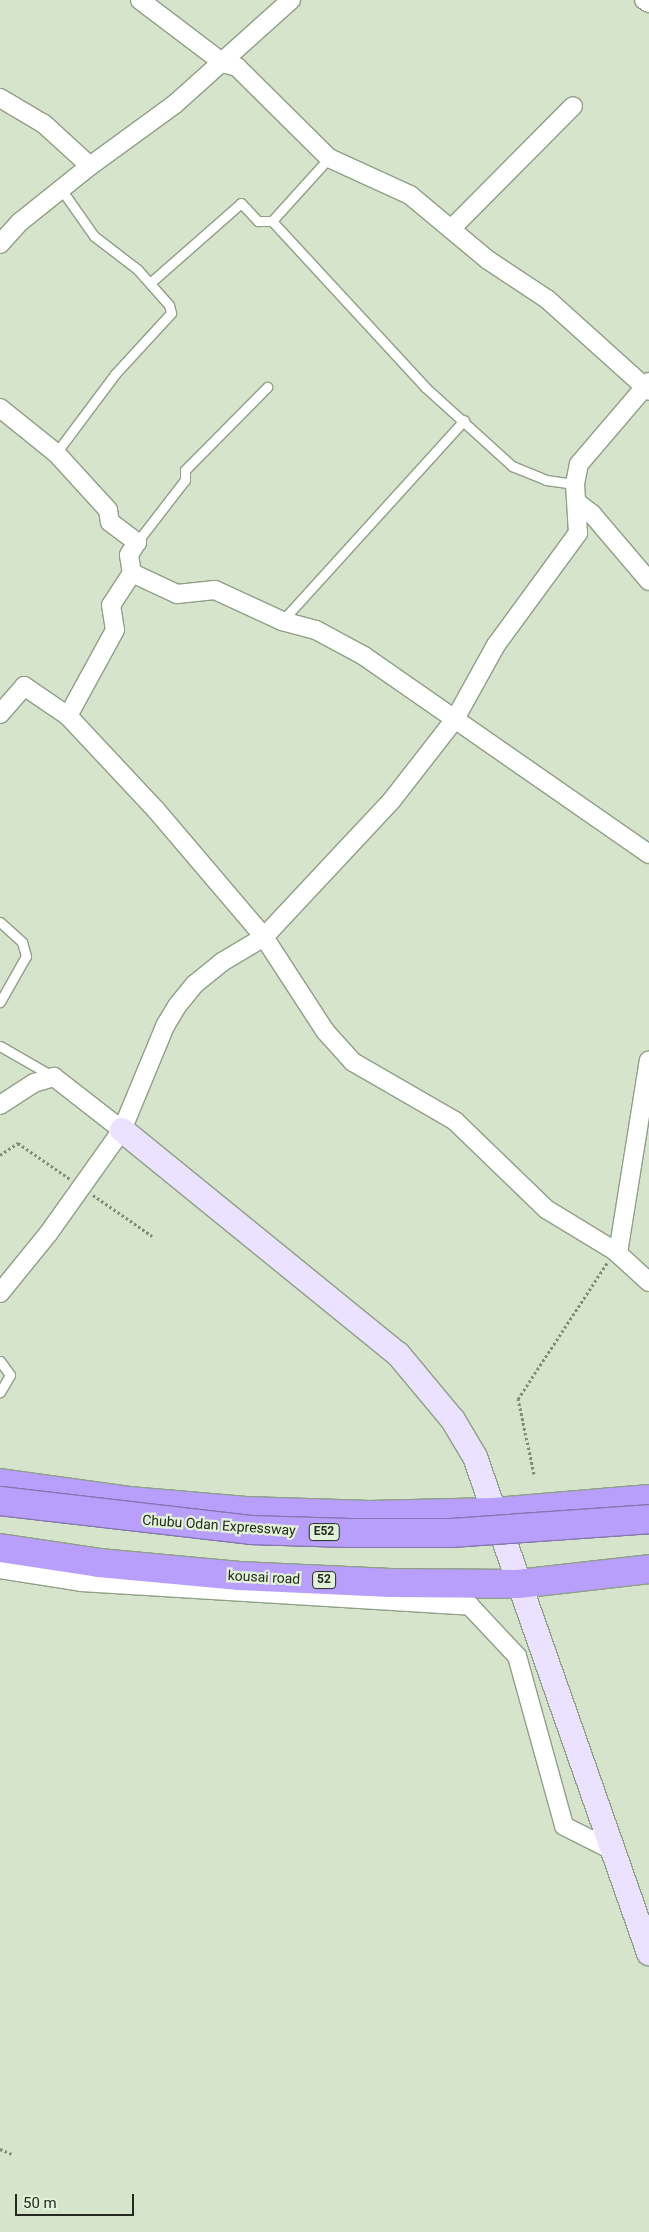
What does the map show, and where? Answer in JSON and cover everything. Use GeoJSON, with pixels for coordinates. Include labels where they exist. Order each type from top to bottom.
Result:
{"type":"FeatureCollection","features":[{"type":"Feature","properties":{"kind":"highway"},"geometry":{"type":"LineString","coordinates":[[0,1483],[129,1501],[246,1511],[370,1515],[494,1512],[649,1499]]}},
{"type":"Feature","properties":{"kind":"highway","name":"Chubu Odan Expressway"},"geometry":{"type":"LineString","coordinates":[[0,1501],[250,1530],[349,1533],[451,1533],[649,1519]]}},
{"type":"Feature","properties":{"kind":"highway","name":"kousai road"},"geometry":{"type":"LineString","coordinates":[[0,1548],[99,1564],[239,1576],[518,1584],[649,1570]]}},
{"type":"Feature","properties":{"kind":"street"},"geometry":{"type":"LineString","coordinates":[[0,1293],[48,1234],[122,1130],[165,1026],[177,1006],[195,984],[222,962],[264,937],[392,800],[455,719],[496,645],[578,533],[578,503],[574,484],[580,464],[647,386],[547,299],[488,260],[410,195],[329,158],[236,68],[223,64],[140,0]]}},
{"type":"Feature","properties":{"kind":"street"},"geometry":{"type":"LineString","coordinates":[[0,244],[61,189],[143,129],[223,64],[291,0]]}},
{"type":"Feature","properties":{"kind":"street"},"geometry":{"type":"LineString","coordinates":[[644,0],[649,3]]}},
{"type":"Feature","properties":{"kind":"street"},"geometry":{"type":"LineString","coordinates":[[0,98],[44,124],[90,166]]}},
{"type":"Feature","properties":{"kind":"street"},"geometry":{"type":"LineString","coordinates":[[451,229],[573,106]]}},
{"type":"Feature","properties":{"kind":"street"},"geometry":{"type":"LineString","coordinates":[[0,408],[56,452],[108,510],[110,522],[137,542],[129,555],[132,573],[111,605],[115,630],[68,716]]}},
{"type":"Feature","properties":{"kind":"street"},"geometry":{"type":"LineString","coordinates":[[578,503],[592,514],[649,581]]}},
{"type":"Feature","properties":{"kind":"street"},"geometry":{"type":"LineString","coordinates":[[132,573],[177,594],[215,590],[282,621],[316,630],[364,656],[649,854]]}},
{"type":"Feature","properties":{"kind":"street"},"geometry":{"type":"LineString","coordinates":[[0,714],[24,686],[68,716],[156,810],[264,937],[325,1031],[353,1062],[455,1121],[546,1209],[616,1252],[649,1282]]}},
{"type":"Feature","properties":{"kind":"street"},"geometry":{"type":"LineString","coordinates":[[616,1252],[649,1060]]}},
{"type":"Feature","properties":{"kind":"street"},"geometry":{"type":"LineString","coordinates":[[0,1105],[34,1083],[54,1077],[398,1354],[453,1420],[475,1456],[518,1584],[649,1953]]}},
{"type":"Feature","properties":{"kind":"street"},"geometry":{"type":"LineString","coordinates":[[0,1569],[81,1582],[470,1606],[517,1656],[564,1826],[614,1851]]}},
{"type":"Feature","properties":{"kind":"lane"},"geometry":{"type":"LineString","coordinates":[[272,221],[329,158]]}},
{"type":"Feature","properties":{"kind":"lane"},"geometry":{"type":"LineString","coordinates":[[56,452],[115,374],[171,313],[169,305],[150,283],[94,236],[61,189]]}},
{"type":"Feature","properties":{"kind":"lane"},"geometry":{"type":"LineString","coordinates":[[150,283],[241,203],[258,221],[272,221],[425,387],[464,420],[512,466],[546,480],[574,484]]}},
{"type":"Feature","properties":{"kind":"lane"},"geometry":{"type":"LineString","coordinates":[[137,542],[185,480],[186,470],[267,387]]}},
{"type":"Feature","properties":{"kind":"lane"},"geometry":{"type":"LineString","coordinates":[[282,621],[464,420]]}},
{"type":"Feature","properties":{"kind":"lane"},"geometry":{"type":"LineString","coordinates":[[0,922],[22,942],[26,956],[0,1002]]}},
{"type":"Feature","properties":{"kind":"lane"},"geometry":{"type":"LineString","coordinates":[[0,1046],[54,1077]]}},
{"type":"Feature","properties":{"kind":"lane"},"geometry":{"type":"LineString","coordinates":[[0,1361],[10,1375],[0,1392]]}},
{"type":"Feature","properties":{"kind":"path"},"geometry":{"type":"LineString","coordinates":[[534,1474],[518,1399],[616,1252]]}},
{"type":"Feature","properties":{"kind":"path"},"geometry":{"type":"LineString","coordinates":[[0,2149],[12,2154]]}}]}
